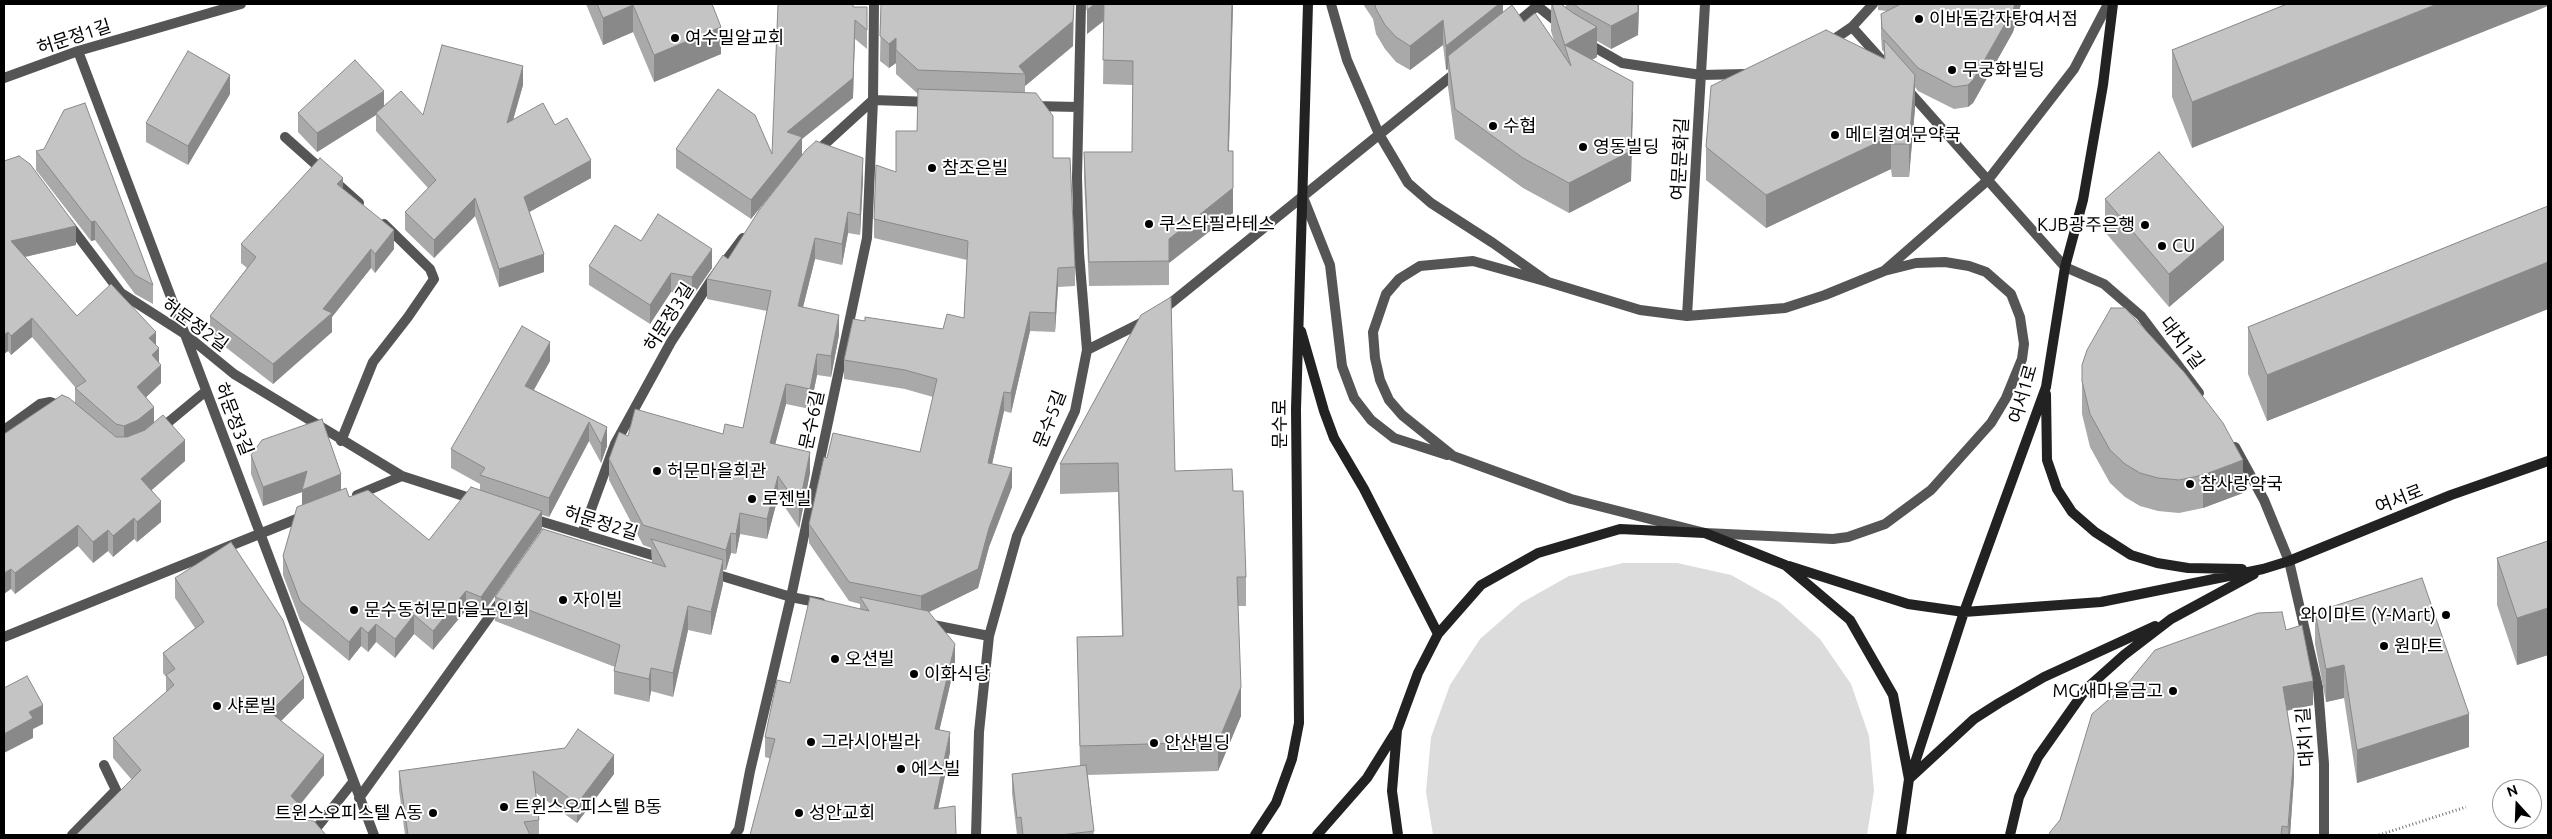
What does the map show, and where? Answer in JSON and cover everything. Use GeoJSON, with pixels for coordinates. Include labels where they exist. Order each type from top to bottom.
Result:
{"type":"FeatureCollection","features":[{"type":"Feature","properties":{"kind":"street","name":"허문정1길"},"geometry":{"type":"LineString","coordinates":[[4,78],[78,51],[241,4]]}},
{"type":"Feature","properties":{"kind":"street","name":"문수6길"},"geometry":{"type":"LineString","coordinates":[[734,835],[740,829],[750,771],[791,597],[867,238],[874,100],[874,4]]}},
{"type":"Feature","properties":{"kind":"street","name":"문수5길"},"geometry":{"type":"LineString","coordinates":[[976,835],[979,732],[989,636],[1017,536],[1074,411],[1087,350],[1079,253],[1078,107],[1081,4]]}},
{"type":"Feature","properties":{"kind":"street","name":"문수로"},"geometry":{"type":"LineString","coordinates":[[1255,835],[1276,803],[1292,759],[1299,723],[1296,410],[1308,4]]}},
{"type":"Feature","properties":{"kind":"street"},"geometry":{"type":"LineString","coordinates":[[1331,4],[1347,60],[1379,134],[1408,183],[1426,198],[1548,282]]}},
{"type":"Feature","properties":{"kind":"street","name":"여문문화길"},"geometry":{"type":"LineString","coordinates":[[1688,316],[1705,4]]}},
{"type":"Feature","properties":{"kind":"street"},"geometry":{"type":"LineString","coordinates":[[1815,50],[1852,27],[1873,4]]}},
{"type":"Feature","properties":{"kind":"street"},"geometry":{"type":"LineString","coordinates":[[1884,271],[1988,180],[2074,69],[2108,4]]}},
{"type":"Feature","properties":{"kind":"street","name":"여서1로"},"geometry":{"type":"LineString","coordinates":[[1909,779],[1964,612],[2046,387],[2065,267],[2084,191],[2103,84],[2113,4]]}},
{"type":"Feature","properties":{"kind":"street"},"geometry":{"type":"LineString","coordinates":[[1507,31],[1536,5],[1572,34],[1622,63],[1701,75],[1751,74],[1760,72]]}},
{"type":"Feature","properties":{"kind":"street","name":"대치1길"},"geometry":{"type":"LineString","coordinates":[[1852,27],[2065,267],[2104,284],[2122,297],[2147,323],[2207,405]]}},
{"type":"Feature","properties":{"kind":"street","name":"허문정3길"},"geometry":{"type":"LineString","coordinates":[[78,51],[374,835]]}},
{"type":"Feature","properties":{"kind":"street"},"geometry":{"type":"LineString","coordinates":[[1087,350],[1153,317],[1469,61]]}},
{"type":"Feature","properties":{"kind":"street"},"geometry":{"type":"LineString","coordinates":[[808,159],[874,100],[942,102]]}},
{"type":"Feature","properties":{"kind":"street"},"geometry":{"type":"LineString","coordinates":[[1020,105],[1078,107]]}},
{"type":"Feature","properties":{"kind":"street"},"geometry":{"type":"LineString","coordinates":[[285,137],[365,208]]}},
{"type":"Feature","properties":{"kind":"street"},"geometry":{"type":"LineString","coordinates":[[1302,197],[1330,265],[1342,366],[1354,398],[1371,420],[1394,438],[1452,456],[1571,498],[1706,533],[1785,565],[1908,604],[1964,612],[2101,602],[2263,569]]}},
{"type":"Feature","properties":{"kind":"street","name":"허문정2길"},"geometry":{"type":"LineString","coordinates":[[64,216],[121,293],[185,334],[234,374],[341,441],[402,476],[488,504]]}},
{"type":"Feature","properties":{"kind":"street"},"geometry":{"type":"LineString","coordinates":[[341,441],[373,362],[434,279],[430,269],[378,219]]}},
{"type":"Feature","properties":{"kind":"street","name":"허문정3길"},"geometry":{"type":"LineString","coordinates":[[582,534],[615,444],[671,342],[712,278],[750,229]]}},
{"type":"Feature","properties":{"kind":"street"},"geometry":{"type":"LineString","coordinates":[[1318,835],[1366,778],[1397,730],[1418,673],[1438,634],[1481,585],[1538,553],[1620,529],[1832,539],[1848,537],[1885,524],[1931,490],[1991,423],[2006,398],[2022,359],[2024,344],[2020,317],[2011,294],[1986,272],[1969,266],[1945,262],[1916,263],[1884,271],[1825,295],[1784,308],[1688,316],[1640,310],[1473,260],[1441,262],[1420,266],[1399,279],[1386,294],[1373,332],[1374,358],[1380,380],[1389,400],[1402,415],[1452,456]]}},
{"type":"Feature","properties":{"kind":"street"},"geometry":{"type":"LineString","coordinates":[[1299,323],[1324,411],[1334,438],[1364,489],[1438,634]]}},
{"type":"Feature","properties":{"kind":"street"},"geometry":{"type":"LineString","coordinates":[[2046,387],[2047,460],[2057,488],[2072,512],[2095,532],[2130,555],[2157,563],[2188,568],[2263,569]]}},
{"type":"Feature","properties":{"kind":"street"},"geometry":{"type":"LineString","coordinates":[[149,438],[206,391]]}},
{"type":"Feature","properties":{"kind":"street"},"geometry":{"type":"LineString","coordinates":[[4,430],[40,404],[56,403],[73,413]]}},
{"type":"Feature","properties":{"kind":"street","name":"대치1길"},"geometry":{"type":"LineString","coordinates":[[2228,436],[2264,500],[2289,561],[2318,687],[2324,764],[2324,835]]}},
{"type":"Feature","properties":{"kind":"street","name":"여서로"},"geometry":{"type":"LineString","coordinates":[[2263,569],[2289,561],[2451,495],[2548,461]]}},
{"type":"Feature","properties":{"kind":"street"},"geometry":{"type":"LineString","coordinates":[[349,498],[402,476]]}},
{"type":"Feature","properties":{"kind":"street"},"geometry":{"type":"LineString","coordinates":[[4,637],[313,512]]}},
{"type":"Feature","properties":{"kind":"street","name":"허문정2길"},"geometry":{"type":"LineString","coordinates":[[516,513],[552,530],[582,534],[677,562]]}},
{"type":"Feature","properties":{"kind":"street"},"geometry":{"type":"LineString","coordinates":[[1785,565],[1850,620],[1893,695],[1909,779],[1901,835]]}},
{"type":"Feature","properties":{"kind":"street"},"geometry":{"type":"LineString","coordinates":[[1909,779],[1974,719],[1999,703],[2086,656],[2171,619],[2263,569]]}},
{"type":"Feature","properties":{"kind":"street"},"geometry":{"type":"LineString","coordinates":[[706,571],[791,597],[829,604]]}},
{"type":"Feature","properties":{"kind":"street"},"geometry":{"type":"LineString","coordinates":[[359,798],[508,590]]}},
{"type":"Feature","properties":{"kind":"street"},"geometry":{"type":"LineString","coordinates":[[2010,835],[2019,797],[2038,757],[2086,689],[2124,655],[2171,619]]}},
{"type":"Feature","properties":{"kind":"street"},"geometry":{"type":"LineString","coordinates":[[914,621],[989,636]]}},
{"type":"Feature","properties":{"kind":"street"},"geometry":{"type":"LineString","coordinates":[[1397,730],[1392,791],[1398,835]]}},
{"type":"Feature","properties":{"kind":"street"},"geometry":{"type":"LineString","coordinates":[[72,835],[116,790],[104,765]]}},
{"type":"Feature","properties":{"kind":"street"},"geometry":{"type":"LineString","coordinates":[[312,835],[353,782]]}},
{"type":"Feature","properties":{"kind":"path"},"geometry":{"type":"LineString","coordinates":[[2378,835],[2466,807]]}},
{"type":"Feature","properties":{"kind":"shaded area"},"geometry":{"type":"Polygon","coordinates":[[[1623,563],[1677,563],[1731,575],[1779,602],[1820,639],[1851,684],[1869,736],[1874,791],[1867,835],[1433,835],[1426,792],[1431,737],[1450,685],[1480,639],[1521,603],[1569,576],[1623,563]]]}},
{"type":"Feature","properties":{"kind":"building"},"geometry":{"type":"Polygon","coordinates":[[[597,4],[712,4],[721,27],[654,55],[633,5],[603,18],[597,4]]]}},
{"type":"Feature","properties":{"kind":"building"},"geometry":{"type":"Polygon","coordinates":[[[778,4],[853,4],[853,7],[867,7],[867,30],[855,20],[853,78],[787,132],[802,137],[751,200],[676,149],[718,89],[755,115],[772,154],[778,4]]]}},
{"type":"Feature","properties":{"kind":"building"},"geometry":{"type":"Polygon","coordinates":[[[881,4],[1074,4],[1073,21],[1019,66],[1025,74],[918,70],[896,50],[896,38],[889,44],[880,36],[881,4]]]}},
{"type":"Feature","properties":{"kind":"building"},"geometry":{"type":"Polygon","coordinates":[[[1087,4],[1095,4],[1087,10],[1087,4]]]}},
{"type":"Feature","properties":{"kind":"building"},"geometry":{"type":"Polygon","coordinates":[[[1104,4],[1232,4],[1228,151],[1233,151],[1233,188],[1169,239],[1169,261],[1089,262],[1084,152],[1132,152],[1133,61],[1103,60],[1104,4]]]}},
{"type":"Feature","properties":{"kind":"building"},"geometry":{"type":"Polygon","coordinates":[[[1375,4],[1499,4],[1446,46],[1443,20],[1410,46],[1396,37],[1385,25],[1375,4]]]}},
{"type":"Feature","properties":{"kind":"building"},"geometry":{"type":"Polygon","coordinates":[[[1552,4],[1561,4],[1597,27],[1565,45],[1633,82],[1631,151],[1569,183],[1523,158],[1455,109],[1448,56],[1512,5],[1524,22],[1535,13],[1571,66],[1552,4]]]}},
{"type":"Feature","properties":{"kind":"building"},"geometry":{"type":"Polygon","coordinates":[[[1574,4],[1638,4],[1638,12],[1611,26],[1574,4]]]}},
{"type":"Feature","properties":{"kind":"building","name":"무궁화빌딩"},"geometry":{"type":"Polygon","coordinates":[[[1901,4],[2015,4],[1973,80],[1968,85],[1954,87],[1918,68],[1882,28],[1881,14],[1901,4]]]}},
{"type":"Feature","properties":{"kind":"building"},"geometry":{"type":"Polygon","coordinates":[[[2287,4],[2437,4],[2192,102],[2172,50],[2287,4]]]}},
{"type":"Feature","properties":{"kind":"building"},"geometry":{"type":"Polygon","coordinates":[[[1826,30],[1885,59],[1884,40],[1915,75],[1909,144],[1892,144],[1891,136],[1766,195],[1706,147],[1711,86],[1826,30]]]}},
{"type":"Feature","properties":{"kind":"building"},"geometry":{"type":"Polygon","coordinates":[[[442,45],[523,66],[507,123],[543,103],[555,125],[567,118],[591,160],[524,197],[544,254],[499,269],[475,198],[434,240],[405,212],[436,180],[376,113],[401,91],[423,115],[442,45]]]}},
{"type":"Feature","properties":{"kind":"building"},"geometry":{"type":"Polygon","coordinates":[[[188,51],[230,75],[188,146],[146,123],[188,51]]]}},
{"type":"Feature","properties":{"kind":"building"},"geometry":{"type":"Polygon","coordinates":[[[355,60],[384,91],[317,133],[298,113],[355,60]]]}},
{"type":"Feature","properties":{"kind":"building"},"geometry":{"type":"Polygon","coordinates":[[[918,89],[1036,93],[1053,116],[1053,158],[1070,158],[1075,267],[1058,268],[1055,313],[1030,312],[1011,393],[1004,392],[988,463],[1012,468],[989,528],[978,569],[921,596],[849,582],[809,524],[824,457],[827,458],[833,433],[920,452],[937,379],[905,370],[844,360],[853,319],[865,321],[865,317],[943,329],[947,314],[964,318],[968,241],[874,219],[876,165],[896,172],[896,131],[917,131],[918,89]]]}},
{"type":"Feature","properties":{"kind":"building"},"geometry":{"type":"Polygon","coordinates":[[[85,103],[153,285],[135,275],[95,221],[91,222],[36,151],[44,149],[64,110],[85,103]]]}},
{"type":"Feature","properties":{"kind":"building"},"geometry":{"type":"Polygon","coordinates":[[[816,141],[863,158],[860,215],[848,212],[842,244],[815,238],[798,306],[839,315],[831,356],[817,354],[810,389],[786,384],[770,443],[810,452],[799,507],[778,476],[767,519],[740,513],[736,534],[731,533],[726,550],[643,525],[609,459],[619,432],[628,436],[635,409],[723,434],[725,424],[743,428],[771,291],[707,279],[723,255],[728,259],[760,209],[806,150],[816,141]]]}},
{"type":"Feature","properties":{"kind":"building"},"geometry":{"type":"Polygon","coordinates":[[[2159,152],[2224,227],[2169,274],[2105,199],[2159,152]]]}},
{"type":"Feature","properties":{"kind":"building"},"geometry":{"type":"Polygon","coordinates":[[[19,156],[30,164],[76,226],[11,241],[77,316],[111,284],[156,332],[149,338],[159,348],[152,355],[161,365],[137,387],[154,407],[138,420],[124,426],[116,424],[75,388],[86,381],[32,318],[11,336],[8,332],[4,335],[4,161],[19,156]]]}},
{"type":"Feature","properties":{"kind":"building"},"geometry":{"type":"Polygon","coordinates":[[[320,158],[343,178],[337,184],[394,230],[375,254],[371,249],[323,309],[332,313],[273,364],[210,316],[256,257],[241,244],[320,158]]]}},
{"type":"Feature","properties":{"kind":"building"},"geometry":{"type":"Polygon","coordinates":[[[2548,206],[2548,262],[2267,375],[2248,327],[2548,206]]]}},
{"type":"Feature","properties":{"kind":"building"},"geometry":{"type":"Polygon","coordinates":[[[658,214],[712,249],[692,277],[671,273],[650,305],[589,266],[615,225],[641,241],[658,214]]]}},
{"type":"Feature","properties":{"kind":"building"},"geometry":{"type":"Polygon","coordinates":[[[1171,297],[1175,471],[1232,469],[1233,491],[1243,491],[1246,577],[1237,577],[1241,687],[1218,742],[1080,746],[1077,637],[1123,636],[1118,463],[1060,464],[1141,315],[1171,297]]]}},
{"type":"Feature","properties":{"kind":"building"},"geometry":{"type":"Polygon","coordinates":[[[2111,308],[2125,308],[2184,372],[2223,423],[2243,460],[2203,475],[2179,480],[2158,478],[2140,473],[2125,464],[2110,450],[2090,414],[2082,381],[2082,365],[2087,350],[2111,308]]]}},
{"type":"Feature","properties":{"kind":"building"},"geometry":{"type":"Polygon","coordinates":[[[522,326],[550,342],[525,386],[607,427],[601,444],[589,422],[549,498],[480,475],[485,468],[451,449],[522,326]]]}},
{"type":"Feature","properties":{"kind":"building"},"geometry":{"type":"Polygon","coordinates":[[[62,395],[69,398],[116,437],[127,437],[145,430],[163,415],[185,440],[141,479],[161,501],[137,522],[134,518],[113,536],[108,530],[93,542],[78,525],[15,573],[11,569],[4,573],[4,434],[62,395]]]}},
{"type":"Feature","properties":{"kind":"building"},"geometry":{"type":"Polygon","coordinates":[[[322,419],[341,474],[302,490],[307,471],[263,487],[251,455],[262,440],[322,419]]]}},
{"type":"Feature","properties":{"kind":"building"},"geometry":{"type":"Polygon","coordinates":[[[471,487],[542,511],[481,597],[466,591],[433,631],[414,615],[395,639],[376,624],[368,633],[361,627],[349,642],[300,601],[283,556],[297,507],[346,488],[349,497],[368,490],[429,540],[471,487]]]}},
{"type":"Feature","properties":{"kind":"building"},"geometry":{"type":"Polygon","coordinates":[[[543,529],[666,567],[651,539],[723,560],[711,612],[688,606],[673,673],[651,668],[649,679],[614,671],[620,645],[495,597],[543,529]]]}},
{"type":"Feature","properties":{"kind":"building"},"geometry":{"type":"Polygon","coordinates":[[[2548,541],[2548,608],[2517,618],[2497,558],[2548,541]]]}},
{"type":"Feature","properties":{"kind":"building"},"geometry":{"type":"Polygon","coordinates":[[[231,542],[283,620],[304,678],[270,712],[324,755],[291,796],[305,811],[306,820],[314,821],[326,835],[76,835],[141,770],[113,738],[174,685],[166,675],[175,669],[163,653],[204,622],[175,578],[231,542]]]}},
{"type":"Feature","properties":{"kind":"building"},"geometry":{"type":"Polygon","coordinates":[[[2422,578],[2469,714],[2357,750],[2344,665],[2326,669],[2315,612],[2422,578]]]}},
{"type":"Feature","properties":{"kind":"building"},"geometry":{"type":"Polygon","coordinates":[[[810,597],[869,611],[860,597],[928,611],[955,644],[935,729],[950,732],[934,809],[955,806],[956,835],[750,835],[775,739],[765,737],[777,680],[790,683],[810,597]]]}},
{"type":"Feature","properties":{"kind":"building"},"geometry":{"type":"Polygon","coordinates":[[[2282,612],[2286,630],[2302,625],[2313,681],[2283,687],[2294,753],[2288,827],[2282,826],[2281,835],[2049,835],[2060,820],[2092,714],[2128,683],[2155,650],[2258,613],[2282,612]]]}},
{"type":"Feature","properties":{"kind":"building"},"geometry":{"type":"Polygon","coordinates":[[[27,676],[43,705],[29,712],[33,718],[4,734],[4,688],[27,676]]]}},
{"type":"Feature","properties":{"kind":"building"},"geometry":{"type":"Polygon","coordinates":[[[578,729],[614,755],[577,804],[533,771],[539,820],[524,822],[530,835],[408,835],[399,771],[565,748],[578,729]]]}},
{"type":"Feature","properties":{"kind":"building"},"geometry":{"type":"Polygon","coordinates":[[[1086,765],[1094,831],[1061,835],[1023,835],[1021,817],[1017,818],[1012,774],[1086,765]]]}},
{"type":"Feature","properties":{"kind":"place","name":"이바돔감자탕여서점"},"geometry":{"type":"Point","coordinates":[1919,19]}},
{"type":"Feature","properties":{"kind":"place","name":"여수밀알교회"},"geometry":{"type":"Point","coordinates":[675,38]}},
{"type":"Feature","properties":{"kind":"place","name":"무궁화빌딩"},"geometry":{"type":"Point","coordinates":[1952,70]}},
{"type":"Feature","properties":{"kind":"place","name":"수협"},"geometry":{"type":"Point","coordinates":[1493,126]}},
{"type":"Feature","properties":{"kind":"place","name":"메디컬여문약국"},"geometry":{"type":"Point","coordinates":[1835,135]}},
{"type":"Feature","properties":{"kind":"place","name":"영동빌딩"},"geometry":{"type":"Point","coordinates":[1583,147]}},
{"type":"Feature","properties":{"kind":"place","name":"참조은빌"},"geometry":{"type":"Point","coordinates":[932,168]}},
{"type":"Feature","properties":{"kind":"place","name":"쿠스타필라테스"},"geometry":{"type":"Point","coordinates":[1149,224]}},
{"type":"Feature","properties":{"kind":"place","name":"KJB광주은행"},"geometry":{"type":"Point","coordinates":[2145,225]}},
{"type":"Feature","properties":{"kind":"place","name":"CU"},"geometry":{"type":"Point","coordinates":[2162,246]}},
{"type":"Feature","properties":{"kind":"place","name":"허문마을회관"},"geometry":{"type":"Point","coordinates":[657,471]}},
{"type":"Feature","properties":{"kind":"place","name":"참사랑약국"},"geometry":{"type":"Point","coordinates":[2190,484]}},
{"type":"Feature","properties":{"kind":"place","name":"로젠빌"},"geometry":{"type":"Point","coordinates":[752,499]}},
{"type":"Feature","properties":{"kind":"place","name":"자이빌"},"geometry":{"type":"Point","coordinates":[563,600]}},
{"type":"Feature","properties":{"kind":"place","name":"문수동허문마을노인회"},"geometry":{"type":"Point","coordinates":[354,610]}},
{"type":"Feature","properties":{"kind":"place","name":"와이마트 (Y-Mart)"},"geometry":{"type":"Point","coordinates":[2446,615]}},
{"type":"Feature","properties":{"kind":"place","name":"원마트"},"geometry":{"type":"Point","coordinates":[2384,646]}},
{"type":"Feature","properties":{"kind":"place","name":"오션빌"},"geometry":{"type":"Point","coordinates":[835,659]}},
{"type":"Feature","properties":{"kind":"place","name":"이화식당"},"geometry":{"type":"Point","coordinates":[914,674]}},
{"type":"Feature","properties":{"kind":"place","name":"MG새마을금고"},"geometry":{"type":"Point","coordinates":[2173,691]}},
{"type":"Feature","properties":{"kind":"place","name":"샤론빌"},"geometry":{"type":"Point","coordinates":[217,706]}},
{"type":"Feature","properties":{"kind":"place","name":"그라시아빌라"},"geometry":{"type":"Point","coordinates":[811,742]}},
{"type":"Feature","properties":{"kind":"place","name":"안산빌딩"},"geometry":{"type":"Point","coordinates":[1154,743]}},
{"type":"Feature","properties":{"kind":"place","name":"에스빌"},"geometry":{"type":"Point","coordinates":[901,769]}},
{"type":"Feature","properties":{"kind":"place","name":"트윈스오피스텔 B동"},"geometry":{"type":"Point","coordinates":[504,807]}},
{"type":"Feature","properties":{"kind":"place","name":"트윈스오피스텔 A동"},"geometry":{"type":"Point","coordinates":[433,813]}},
{"type":"Feature","properties":{"kind":"place","name":"성안교회"},"geometry":{"type":"Point","coordinates":[799,813]}}]}
